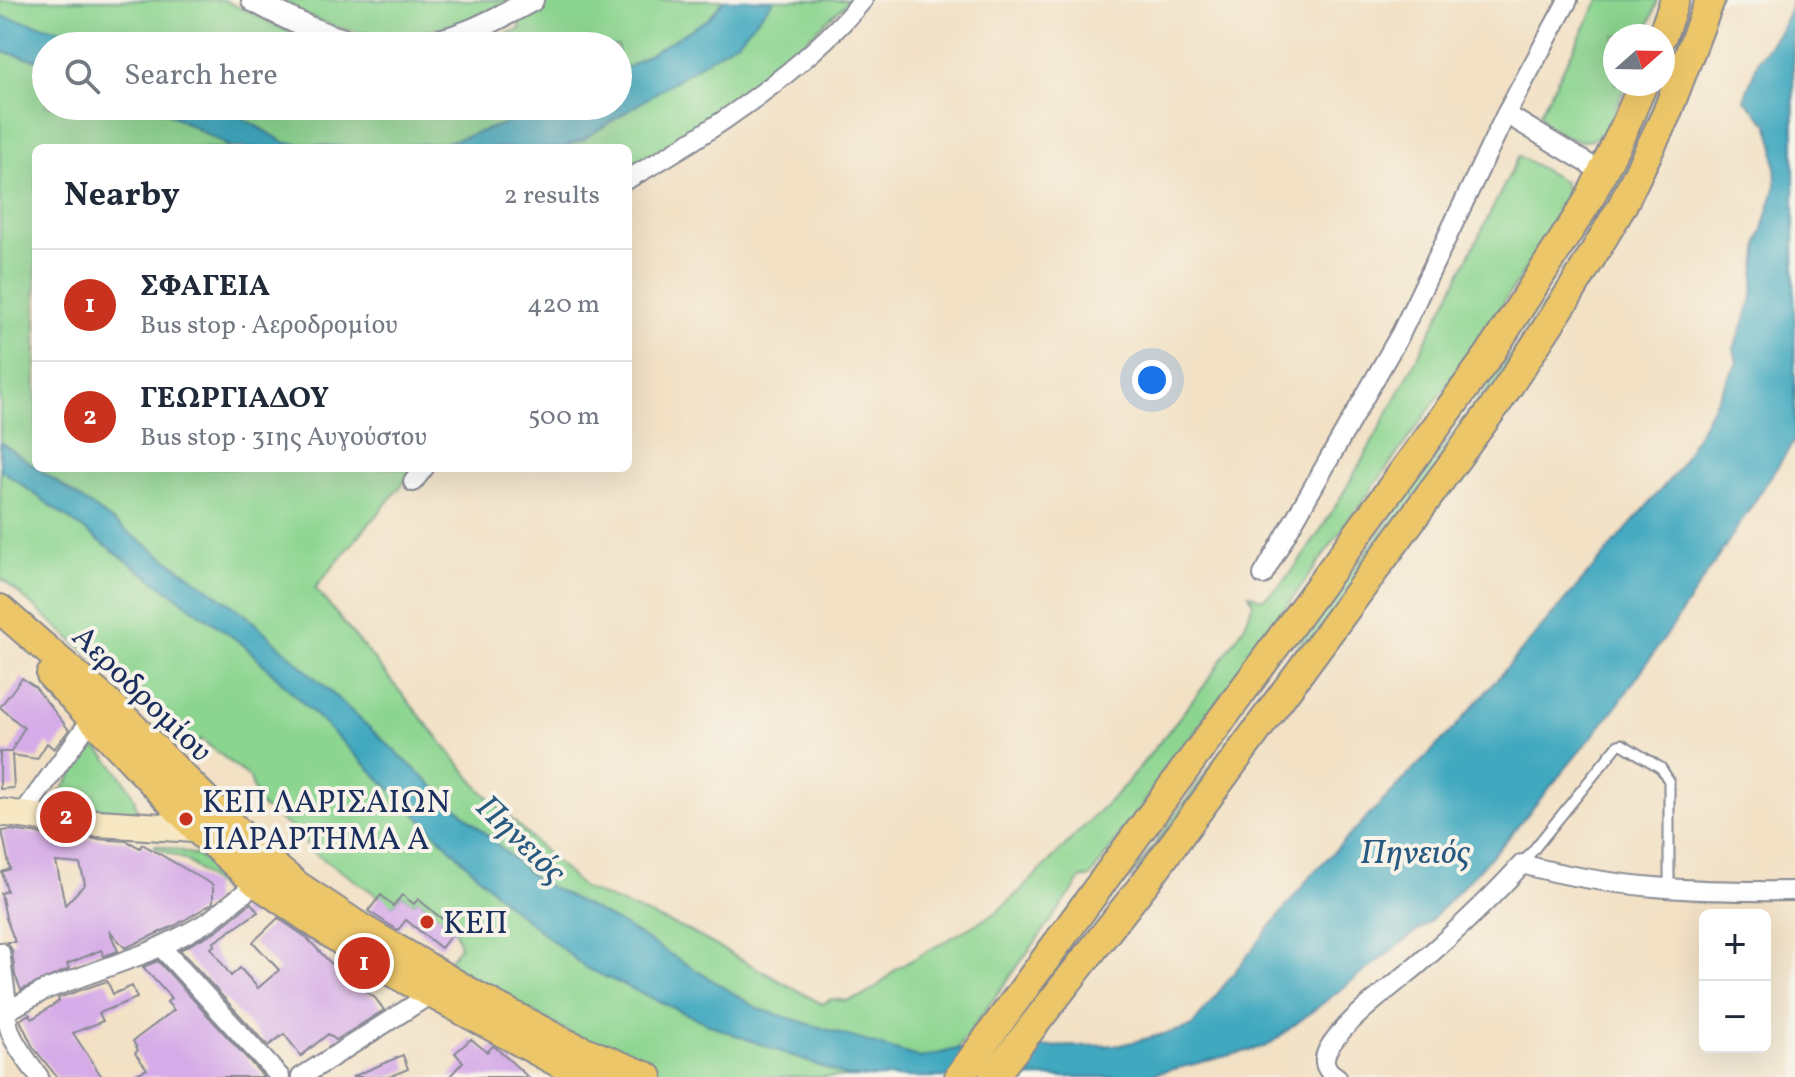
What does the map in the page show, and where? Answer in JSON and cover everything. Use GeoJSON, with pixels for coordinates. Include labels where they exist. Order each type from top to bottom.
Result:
{"type":"FeatureCollection","features":[{"type":"Feature","properties":{"kind":"main road"},"geometry":{"type":"LineString","coordinates":[[1666,24],[1675,0]]}},
{"type":"Feature","properties":{"kind":"main road"},"geometry":{"type":"LineString","coordinates":[[1001,1071],[1147,880],[1500,399],[1573,288],[1642,168],[1710,0]]}},
{"type":"Feature","properties":{"kind":"main road"},"geometry":{"type":"LineString","coordinates":[[959,1077],[1489,355],[1574,225],[1637,96]]}},
{"type":"Feature","properties":{"kind":"main road","name":"Αεροδρομίου"},"geometry":{"type":"LineString","coordinates":[[0,609],[123,716],[236,830],[298,886],[392,947],[565,1043],[648,1077]]}},
{"type":"Feature","properties":{"kind":"main road","name":"Αεροδρομίου"},"geometry":{"type":"LineString","coordinates":[[0,626],[93,717],[198,830],[257,883],[368,959],[469,1011],[564,1073]]}},
{"type":"Feature","properties":{"kind":"main road"},"geometry":{"type":"LineString","coordinates":[[11,813],[65,821],[236,830]]}},
{"type":"Feature","properties":{"kind":"street"},"geometry":{"type":"LineString","coordinates":[[469,32],[532,0]]}},
{"type":"Feature","properties":{"kind":"street"},"geometry":{"type":"LineString","coordinates":[[632,177],[692,143],[776,81],[863,0]]}},
{"type":"Feature","properties":{"kind":"street"},"geometry":{"type":"LineString","coordinates":[[1263,575],[1401,333],[1506,114],[1568,0]]}},
{"type":"Feature","properties":{"kind":"street"},"geometry":{"type":"LineString","coordinates":[[257,1],[324,32]]}},
{"type":"Feature","properties":{"kind":"street"},"geometry":{"type":"LineString","coordinates":[[1506,114],[1602,172]]}},
{"type":"Feature","properties":{"kind":"street"},"geometry":{"type":"LineString","coordinates":[[11,813],[93,717]]}},
{"type":"Feature","properties":{"kind":"street"},"geometry":{"type":"LineString","coordinates":[[1337,1077],[1327,1068],[1325,1059],[1329,1048],[1353,1019],[1418,965],[1522,864],[1565,876],[1669,890],[1795,891]]}},
{"type":"Feature","properties":{"kind":"street"},"geometry":{"type":"LineString","coordinates":[[4,1013],[62,982],[161,947],[209,921],[257,883]]}},
{"type":"Feature","properties":{"kind":"street"},"geometry":{"type":"LineString","coordinates":[[161,947],[280,1077]]}},
{"type":"Feature","properties":{"kind":"street"},"geometry":{"type":"LineString","coordinates":[[0,952],[4,1013],[10,1030],[39,1077]]}},
{"type":"Feature","properties":{"kind":"street"},"geometry":{"type":"LineString","coordinates":[[301,1077],[431,994]]}},
{"type":"Feature","properties":{"kind":"lane"},"geometry":{"type":"LineString","coordinates":[[1522,864],[1618,745],[1622,744],[1661,768],[1669,781],[1669,890]]}},
{"type":"Feature","properties":{"kind":"green space"},"geometry":{"type":"Polygon","coordinates":[[[0,0],[224,0],[291,32],[69,32],[0,16],[0,0]]]}},
{"type":"Feature","properties":{"kind":"green space"},"geometry":{"type":"Polygon","coordinates":[[[279,0],[513,0],[453,24],[415,32],[358,32],[310,17],[279,0]]]}},
{"type":"Feature","properties":{"kind":"green space"},"geometry":{"type":"Polygon","coordinates":[[[548,0],[724,0],[709,19],[632,65],[632,32],[512,32],[521,29],[517,16],[548,0]]]}},
{"type":"Feature","properties":{"kind":"green space"},"geometry":{"type":"Polygon","coordinates":[[[774,0],[850,0],[692,143],[632,177],[632,144],[572,144],[613,120],[632,120],[632,108],[738,40],[774,0]]]}},
{"type":"Feature","properties":{"kind":"green space"},"geometry":{"type":"Polygon","coordinates":[[[1599,0],[1658,0],[1649,24],[1603,24],[1603,96],[1621,96],[1611,119],[1598,136],[1589,141],[1563,135],[1549,127],[1540,113],[1599,0]]]}},
{"type":"Feature","properties":{"kind":"green space"},"geometry":{"type":"Polygon","coordinates":[[[1693,0],[1701,0],[1675,66],[1675,49],[1693,0]]]}},
{"type":"Feature","properties":{"kind":"green space"},"geometry":{"type":"Polygon","coordinates":[[[0,51],[32,59],[32,120],[181,120],[225,144],[32,144],[32,464],[0,442],[0,51]]]}},
{"type":"Feature","properties":{"kind":"green space"},"geometry":{"type":"Polygon","coordinates":[[[1657,96],[1663,96],[1649,133],[1545,319],[1215,774],[1128,881],[1539,314],[1588,235],[1635,147],[1657,96]]]}},
{"type":"Feature","properties":{"kind":"green space"},"geometry":{"type":"Polygon","coordinates":[[[246,120],[517,120],[444,143],[286,143],[246,120]]]}},
{"type":"Feature","properties":{"kind":"green space"},"geometry":{"type":"Polygon","coordinates":[[[1519,156],[1563,181],[1567,190],[1566,209],[1456,373],[1090,877],[1082,878],[957,1049],[921,1058],[759,1009],[618,922],[535,879],[246,615],[43,472],[413,472],[315,588],[480,789],[583,888],[689,931],[822,1004],[832,999],[846,1001],[863,996],[896,969],[997,912],[1126,784],[1204,686],[1245,625],[1253,603],[1249,594],[1261,599],[1286,578],[1319,533],[1357,470],[1519,156]]]}},
{"type":"Feature","properties":{"kind":"green space"},"geometry":{"type":"Polygon","coordinates":[[[0,469],[245,646],[507,904],[586,968],[722,1030],[849,1077],[674,1077],[576,1036],[447,963],[460,946],[455,930],[418,899],[414,904],[402,895],[393,906],[314,853],[291,828],[257,803],[250,778],[201,739],[186,756],[173,743],[172,735],[101,665],[0,577],[0,469]]]}},
{"type":"Feature","properties":{"kind":"green space"},"geometry":{"type":"Polygon","coordinates":[[[94,745],[128,786],[137,814],[129,817],[51,805],[94,745]]]}},
{"type":"Feature","properties":{"kind":"green space"},"geometry":{"type":"Polygon","coordinates":[[[154,847],[197,856],[231,882],[222,890],[186,860],[154,847]]]}},
{"type":"Feature","properties":{"kind":"water"},"geometry":{"type":"Polygon","coordinates":[[[724,0],[774,0],[739,40],[632,108],[632,65],[708,19],[724,0]]]}},
{"type":"Feature","properties":{"kind":"water","name":"Πηνειός"},"geometry":{"type":"Polygon","coordinates":[[[1793,0],[1795,440],[1614,710],[1503,844],[1429,922],[1267,1046],[1142,1077],[849,1077],[722,1030],[586,968],[507,904],[245,646],[0,469],[0,442],[32,465],[32,472],[43,472],[246,615],[535,879],[618,922],[759,1009],[921,1058],[957,1049],[1121,1045],[1191,1027],[1313,873],[1459,723],[1677,471],[1737,363],[1734,348],[1752,302],[1759,242],[1776,185],[1774,144],[1768,124],[1744,99],[1759,59],[1781,29],[1793,0]]]}},
{"type":"Feature","properties":{"kind":"water"},"geometry":{"type":"Polygon","coordinates":[[[0,16],[70,32],[32,32],[32,59],[0,51],[0,16]]]}},
{"type":"Feature","properties":{"kind":"water"},"geometry":{"type":"Polygon","coordinates":[[[181,120],[246,120],[286,143],[297,144],[225,144],[181,120]]]}},
{"type":"Feature","properties":{"kind":"water"},"geometry":{"type":"Polygon","coordinates":[[[517,120],[613,120],[572,144],[429,144],[444,143],[517,120]]]}},
{"type":"Feature","properties":{"kind":"building"},"geometry":{"type":"Polygon","coordinates":[[[22,678],[35,687],[69,730],[54,749],[47,743],[37,759],[12,755],[14,788],[0,789],[0,752],[11,752],[24,728],[0,707],[22,678]]]}},
{"type":"Feature","properties":{"kind":"building"},"geometry":{"type":"Polygon","coordinates":[[[2,831],[127,841],[140,848],[142,844],[213,885],[213,903],[176,925],[125,948],[109,930],[118,951],[104,956],[101,950],[67,964],[69,969],[21,990],[15,975],[12,950],[7,942],[15,942],[1,893],[7,891],[2,872],[10,869],[2,831]],[[56,862],[65,905],[85,884],[80,864],[56,862]]]}},
{"type":"Feature","properties":{"kind":"building","name":"ΚΕΠ"},"geometry":{"type":"Polygon","coordinates":[[[381,895],[393,906],[402,895],[414,904],[418,899],[455,930],[441,948],[406,920],[398,930],[368,911],[381,895]]]}},
{"type":"Feature","properties":{"kind":"building"},"geometry":{"type":"Polygon","coordinates":[[[251,903],[258,912],[213,943],[215,945],[211,948],[231,976],[240,968],[258,988],[279,970],[253,942],[278,918],[307,938],[339,972],[348,966],[371,981],[364,990],[384,1010],[336,1040],[328,1034],[301,1056],[284,1034],[268,1046],[180,950],[216,931],[251,903]]]}},
{"type":"Feature","properties":{"kind":"building"},"geometry":{"type":"Polygon","coordinates":[[[158,961],[264,1077],[130,1077],[147,1069],[135,1053],[138,1050],[133,1041],[174,1010],[167,1002],[171,998],[143,967],[158,961]]]}},
{"type":"Feature","properties":{"kind":"building"},"geometry":{"type":"Polygon","coordinates":[[[107,981],[113,994],[132,986],[137,998],[99,1013],[103,1021],[73,1033],[102,1077],[57,1077],[33,1047],[20,1020],[29,1014],[32,1019],[59,1001],[58,998],[107,981]]]}},
{"type":"Feature","properties":{"kind":"building"},"geometry":{"type":"Polygon","coordinates":[[[471,1039],[487,1052],[493,1046],[496,1048],[528,1077],[449,1077],[463,1062],[455,1053],[471,1039]]]}},
{"type":"Feature","properties":{"kind":"building"},"geometry":{"type":"Polygon","coordinates":[[[403,1055],[408,1069],[389,1077],[352,1077],[403,1055]]]}},
{"type":"Feature","properties":{"kind":"place","name":"ΓΕΩΡΓΙΑΔΟΥ"},"geometry":{"type":"Point","coordinates":[66,817]}},
{"type":"Feature","properties":{"kind":"place","name":"ΚΕΠ ΛΑΡΙΣΑΙΩΝ ΠΑΡΑΡΤΗΜΑ A"},"geometry":{"type":"Point","coordinates":[186,819]}},
{"type":"Feature","properties":{"kind":"place","name":"ΚΕΠ"},"geometry":{"type":"Point","coordinates":[427,922]}},
{"type":"Feature","properties":{"kind":"place","name":"ΣΦΑΓΕΙΑ"},"geometry":{"type":"Point","coordinates":[364,963]}}]}
